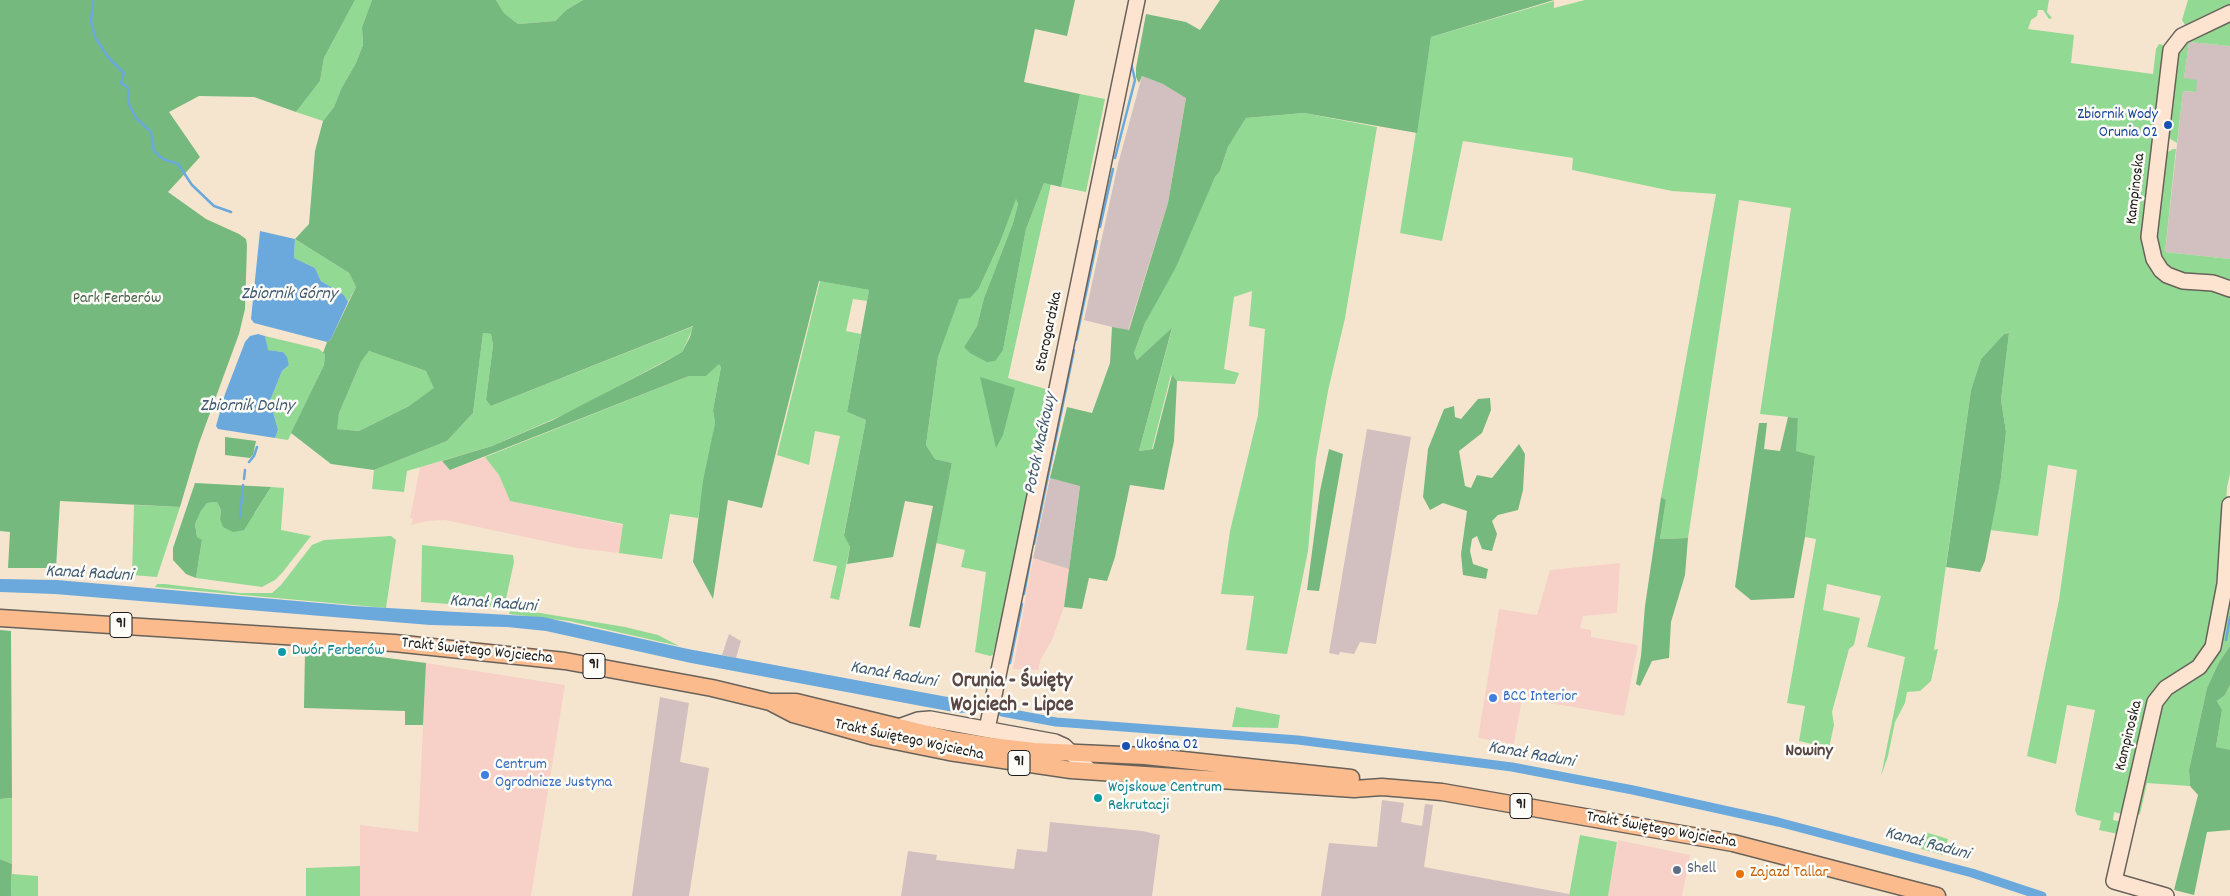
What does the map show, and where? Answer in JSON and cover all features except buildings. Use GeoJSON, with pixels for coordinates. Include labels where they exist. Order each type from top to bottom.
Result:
{"type":"FeatureCollection","features":[{"type":"Feature","properties":{"kind":"main road","name":"Starogardzka"},"geometry":{"type":"LineString","coordinates":[[987,729],[1137,0]]}},
{"type":"Feature","properties":{"kind":"main road","name":"Kampinoska"},"geometry":{"type":"LineString","coordinates":[[2230,13],[2182,36],[2171,50],[2168,60],[2166,99],[2149,237],[2154,259],[2161,270],[2167,275],[2183,280],[2213,283],[2230,289]]}},
{"type":"Feature","properties":{"kind":"main road","name":"Kampinoska"},"geometry":{"type":"LineString","coordinates":[[2166,896],[2114,880],[2155,702],[2166,688],[2200,667],[2213,647],[2225,584],[2230,505]]}},
{"type":"Feature","properties":{"kind":"main road","name":"Trakt Świętego Wojciecha"},"geometry":{"type":"LineString","coordinates":[[0,618],[394,643],[533,657],[685,682],[770,702],[796,702],[897,727],[991,746],[1072,753],[1145,756],[1355,778],[1382,787]]}},
{"type":"Feature","properties":{"kind":"main road","name":"Trakt Świętego Wojciecha"},"geometry":{"type":"LineString","coordinates":[[770,702],[793,714],[875,737],[1022,764],[1354,789],[1382,787],[1442,792],[1733,843],[1936,896]]}},
{"type":"Feature","properties":{"kind":"main road"},"geometry":{"type":"LineString","coordinates":[[875,737],[897,727],[924,719],[1055,742],[1064,746],[1089,770]]}},
{"type":"Feature","properties":{"kind":"shaded area"},"geometry":{"type":"Polygon","coordinates":[[[2189,42],[2230,46],[2230,259],[2165,252],[2183,91],[2195,92],[2184,78],[2189,42]]]}},
{"type":"Feature","properties":{"kind":"shaded area"},"geometry":{"type":"Polygon","coordinates":[[[1142,76],[1163,84],[1186,97],[1168,203],[1128,331],[1084,320],[1118,164],[1142,76]]]}},
{"type":"Feature","properties":{"kind":"shaded area"},"geometry":{"type":"Polygon","coordinates":[[[1367,429],[1411,437],[1376,644],[1360,642],[1354,654],[1340,652],[1339,655],[1329,653],[1367,429]]]}},
{"type":"Feature","properties":{"kind":"shaded area"},"geometry":{"type":"Polygon","coordinates":[[[485,457],[499,475],[510,501],[623,525],[619,553],[577,548],[445,520],[411,525],[413,519],[410,518],[420,467],[442,461],[451,470],[485,457]]]}},
{"type":"Feature","properties":{"kind":"shaded area"},"geometry":{"type":"Polygon","coordinates":[[[1050,478],[1080,485],[1069,569],[1033,558],[1050,478]]]}},
{"type":"Feature","properties":{"kind":"shaded area"},"geometry":{"type":"Polygon","coordinates":[[[1033,558],[1069,569],[1064,607],[1038,670],[1013,669],[1033,558]]]}},
{"type":"Feature","properties":{"kind":"shaded area"},"geometry":{"type":"Polygon","coordinates":[[[1620,563],[1617,613],[1583,616],[1580,628],[1591,630],[1591,637],[1638,645],[1624,716],[1522,698],[1514,744],[1478,738],[1499,609],[1537,615],[1550,570],[1620,563]]]}},
{"type":"Feature","properties":{"kind":"shaded area"},"geometry":{"type":"Polygon","coordinates":[[[729,634],[741,641],[736,658],[722,655],[729,634]]]}},
{"type":"Feature","properties":{"kind":"shaded area","name":"Centrum Ogrodnicze Justyna"},"geometry":{"type":"Polygon","coordinates":[[[426,663],[565,685],[531,896],[360,896],[360,825],[418,832],[426,663]]]}},
{"type":"Feature","properties":{"kind":"shaded area"},"geometry":{"type":"Polygon","coordinates":[[[660,697],[689,703],[680,762],[709,768],[689,896],[632,896],[660,697]]]}},
{"type":"Feature","properties":{"kind":"shaded area"},"geometry":{"type":"Polygon","coordinates":[[[1382,800],[1404,803],[1401,822],[1422,826],[1425,804],[1433,805],[1424,867],[1569,894],[1569,896],[1321,896],[1329,843],[1377,847],[1382,800]]]}},
{"type":"Feature","properties":{"kind":"shaded area"},"geometry":{"type":"Polygon","coordinates":[[[1050,822],[1142,831],[1160,835],[1152,896],[901,896],[908,851],[937,855],[936,860],[1014,869],[1017,849],[1047,852],[1050,822]]]}},
{"type":"Feature","properties":{"kind":"shaded area"},"geometry":{"type":"Polygon","coordinates":[[[1618,840],[1690,855],[1682,896],[1608,896],[1618,840]]]}},
{"type":"Feature","properties":{"kind":"green space","name":"Park Ferberów"},"geometry":{"type":"Polygon","coordinates":[[[0,0],[355,0],[324,58],[320,81],[296,112],[254,97],[199,96],[169,112],[200,157],[168,192],[206,219],[246,239],[245,309],[239,334],[199,443],[180,507],[60,501],[56,568],[8,568],[10,532],[0,531],[0,0]]]}},
{"type":"Feature","properties":{"kind":"green space"},"geometry":{"type":"Polygon","coordinates":[[[355,0],[372,0],[362,27],[363,45],[334,107],[323,121],[296,112],[320,81],[324,58],[355,0]]]}},
{"type":"Feature","properties":{"kind":"green space"},"geometry":{"type":"Polygon","coordinates":[[[372,0],[496,0],[504,13],[518,24],[555,21],[566,10],[583,0],[1075,0],[1067,36],[1035,29],[1024,82],[1080,94],[1061,187],[1044,183],[1026,229],[1003,350],[995,361],[987,362],[970,353],[964,347],[977,326],[984,298],[1013,223],[1018,204],[1016,199],[1001,240],[979,288],[970,298],[959,299],[938,357],[926,445],[935,459],[952,463],[920,628],[909,626],[933,506],[905,501],[893,557],[847,564],[850,547],[844,535],[866,420],[847,412],[869,290],[819,281],[762,508],[728,500],[713,599],[693,562],[703,481],[715,423],[713,410],[721,367],[719,364],[706,376],[689,376],[450,470],[442,461],[492,446],[553,420],[659,365],[682,352],[690,337],[693,326],[491,406],[486,400],[493,345],[491,334],[483,333],[473,413],[447,441],[374,470],[331,464],[291,433],[324,365],[325,354],[323,353],[327,342],[331,339],[356,287],[349,273],[295,239],[309,224],[315,151],[323,121],[334,107],[341,89],[356,63],[363,45],[362,27],[372,0]],[[369,351],[361,362],[339,413],[337,429],[359,431],[409,406],[434,388],[426,371],[369,351]]]}},
{"type":"Feature","properties":{"kind":"green space"},"geometry":{"type":"Polygon","coordinates":[[[496,0],[583,0],[566,10],[555,21],[518,24],[504,13],[496,0]]]}},
{"type":"Feature","properties":{"kind":"green space"},"geometry":{"type":"Polygon","coordinates":[[[1220,0],[1554,0],[1431,37],[1417,133],[1304,113],[1246,118],[1228,147],[1220,171],[1215,177],[1176,267],[1145,323],[1134,353],[1137,360],[1172,328],[1139,451],[1153,449],[1172,375],[1177,381],[1174,441],[1164,490],[1130,485],[1115,557],[1107,581],[1089,578],[1082,609],[1064,607],[1080,486],[1050,478],[1067,407],[1092,413],[1110,363],[1112,327],[1129,330],[1168,203],[1186,98],[1163,84],[1142,76],[1139,83],[1136,77],[1146,14],[1186,22],[1200,30],[1220,0]]]}},
{"type":"Feature","properties":{"kind":"green space"},"geometry":{"type":"Polygon","coordinates":[[[1585,0],[2049,0],[2047,12],[2052,18],[2049,19],[2043,10],[2038,10],[2037,16],[2031,20],[2028,29],[2074,35],[2071,63],[2153,74],[2156,49],[2159,44],[2163,45],[2144,231],[2144,250],[2149,261],[2230,294],[2230,474],[2227,487],[2222,572],[2210,639],[2201,657],[2162,683],[2122,814],[2114,812],[2113,820],[2121,822],[2118,834],[2099,830],[2101,821],[2077,815],[2075,810],[2095,710],[2067,705],[2056,764],[2027,756],[2059,600],[2077,470],[2048,465],[2038,536],[1990,530],[2001,478],[2006,432],[2001,400],[2009,333],[2004,334],[1981,359],[1971,390],[1934,650],[1938,649],[1931,681],[1920,691],[1907,692],[1905,703],[1895,722],[1888,756],[1881,776],[1905,657],[1867,647],[1881,596],[1827,584],[1823,610],[1860,618],[1854,645],[1849,649],[1832,712],[1834,725],[1829,748],[1799,741],[1805,706],[1787,703],[1816,539],[1805,537],[1815,456],[1795,451],[1798,418],[1760,414],[1791,208],[1739,200],[1688,538],[1660,539],[1666,500],[1661,497],[1716,194],[1672,191],[1572,170],[1573,158],[1463,141],[1442,241],[1400,233],[1431,37],[1554,1],[1554,8],[1585,0]]]}},
{"type":"Feature","properties":{"kind":"green space"},"geometry":{"type":"Polygon","coordinates":[[[2188,0],[2230,0],[2230,5],[2189,25],[2185,25],[2182,20],[2188,0]]]}},
{"type":"Feature","properties":{"kind":"green space"},"geometry":{"type":"Polygon","coordinates":[[[2230,17],[2230,46],[2189,42],[2184,78],[2197,80],[2196,92],[2183,91],[2177,143],[2169,138],[2166,133],[2179,44],[2230,17]]]}},
{"type":"Feature","properties":{"kind":"green space"},"geometry":{"type":"Polygon","coordinates":[[[1080,94],[1105,99],[1086,192],[1061,187],[1080,94]]]}},
{"type":"Feature","properties":{"kind":"green space"},"geometry":{"type":"Polygon","coordinates":[[[1304,113],[1377,127],[1345,318],[1328,391],[1316,459],[1308,551],[1287,654],[1246,650],[1254,596],[1221,594],[1230,531],[1258,415],[1265,329],[1249,326],[1252,291],[1234,297],[1224,369],[1239,373],[1235,384],[1177,381],[1171,375],[1152,449],[1139,451],[1172,329],[1137,360],[1134,353],[1145,323],[1215,177],[1220,171],[1228,147],[1246,118],[1304,113]]]}},
{"type":"Feature","properties":{"kind":"green space"},"geometry":{"type":"Polygon","coordinates":[[[2176,149],[2165,252],[2230,259],[2230,280],[2180,275],[2165,266],[2155,245],[2166,153],[2176,149]]]}},
{"type":"Feature","properties":{"kind":"green space"},"geometry":{"type":"Polygon","coordinates":[[[1044,183],[1051,184],[1008,378],[1049,390],[997,646],[994,648],[993,655],[990,656],[975,652],[986,572],[961,567],[965,550],[936,543],[952,463],[935,459],[926,445],[938,357],[959,298],[979,288],[1001,240],[1016,198],[1018,204],[1013,223],[984,298],[977,326],[964,347],[1003,350],[1026,229],[1044,183]]]}},
{"type":"Feature","properties":{"kind":"green space"},"geometry":{"type":"Polygon","coordinates":[[[295,239],[349,273],[356,287],[348,302],[344,295],[321,281],[315,268],[294,258],[295,239]]]}},
{"type":"Feature","properties":{"kind":"green space"},"geometry":{"type":"Polygon","coordinates":[[[820,281],[869,290],[867,301],[853,299],[846,331],[861,334],[847,412],[866,420],[844,534],[850,547],[839,600],[830,598],[837,566],[813,561],[840,436],[815,431],[809,465],[777,455],[820,281]]]}},
{"type":"Feature","properties":{"kind":"green space"},"geometry":{"type":"Polygon","coordinates":[[[694,326],[682,352],[572,411],[492,446],[407,471],[404,492],[372,489],[374,470],[447,441],[473,413],[483,333],[491,334],[493,345],[486,400],[491,406],[694,326]]]}},
{"type":"Feature","properties":{"kind":"green space"},"geometry":{"type":"Polygon","coordinates":[[[2009,333],[2001,400],[2006,432],[2001,478],[1985,561],[1980,572],[1946,567],[1971,390],[1981,359],[2004,334],[2009,333]]]}},
{"type":"Feature","properties":{"kind":"green space"},"geometry":{"type":"Polygon","coordinates":[[[265,336],[319,349],[325,354],[324,365],[288,440],[275,438],[278,430],[270,401],[282,371],[289,365],[283,352],[267,350],[265,336]]]}},
{"type":"Feature","properties":{"kind":"green space"},"geometry":{"type":"Polygon","coordinates":[[[369,351],[426,371],[435,388],[409,406],[359,431],[336,429],[339,413],[361,362],[369,351]]]}},
{"type":"Feature","properties":{"kind":"green space"},"geometry":{"type":"Polygon","coordinates":[[[719,363],[721,367],[713,410],[715,423],[698,518],[670,514],[662,559],[619,553],[623,524],[510,501],[499,475],[485,457],[689,376],[706,376],[719,363]]]}},
{"type":"Feature","properties":{"kind":"green space"},"geometry":{"type":"Polygon","coordinates":[[[980,377],[1015,388],[1003,435],[996,448],[980,377]]]}},
{"type":"Feature","properties":{"kind":"green space"},"geometry":{"type":"Polygon","coordinates":[[[1490,398],[1491,410],[1482,433],[1459,451],[1465,486],[1471,488],[1477,475],[1492,478],[1519,444],[1525,454],[1523,490],[1518,510],[1498,515],[1492,521],[1497,534],[1492,551],[1482,549],[1477,536],[1472,539],[1470,551],[1473,564],[1488,569],[1486,579],[1463,575],[1461,554],[1467,511],[1443,503],[1430,510],[1423,497],[1428,449],[1444,409],[1454,406],[1455,417],[1461,419],[1478,399],[1490,398]]]}},
{"type":"Feature","properties":{"kind":"green space"},"geometry":{"type":"Polygon","coordinates":[[[1788,417],[1798,418],[1796,451],[1815,456],[1805,537],[1794,598],[1751,600],[1735,587],[1759,423],[1767,423],[1764,449],[1780,451],[1788,417]]]}},
{"type":"Feature","properties":{"kind":"green space"},"geometry":{"type":"Polygon","coordinates":[[[225,437],[256,441],[253,455],[250,458],[225,455],[225,437]]]}},
{"type":"Feature","properties":{"kind":"green space"},"geometry":{"type":"Polygon","coordinates":[[[1329,449],[1343,454],[1319,591],[1307,590],[1320,491],[1329,449]]]}},
{"type":"Feature","properties":{"kind":"green space"},"geometry":{"type":"Polygon","coordinates":[[[195,483],[271,487],[244,530],[233,532],[223,527],[220,519],[221,510],[217,502],[207,503],[195,524],[197,537],[202,540],[196,578],[186,574],[173,560],[173,548],[195,483]]]}},
{"type":"Feature","properties":{"kind":"green space"},"geometry":{"type":"Polygon","coordinates":[[[271,487],[284,488],[281,530],[311,536],[282,573],[275,580],[262,587],[196,578],[202,541],[197,537],[195,524],[207,503],[217,502],[221,510],[220,519],[255,513],[271,487]]]}},
{"type":"Feature","properties":{"kind":"green space"},"geometry":{"type":"Polygon","coordinates":[[[1661,497],[1666,500],[1660,539],[1688,538],[1685,575],[1671,622],[1669,658],[1652,661],[1640,686],[1636,684],[1661,497]]]}},
{"type":"Feature","properties":{"kind":"green space"},"geometry":{"type":"Polygon","coordinates":[[[134,505],[180,507],[157,577],[132,575],[134,505]]]}},
{"type":"Feature","properties":{"kind":"green space"},"geometry":{"type":"Polygon","coordinates":[[[391,536],[396,540],[386,608],[155,587],[157,584],[165,584],[240,593],[272,593],[281,585],[312,545],[324,540],[391,536]]]}},
{"type":"Feature","properties":{"kind":"green space"},"geometry":{"type":"Polygon","coordinates":[[[422,545],[513,555],[514,562],[504,608],[421,602],[422,545]]]}},
{"type":"Feature","properties":{"kind":"green space"},"geometry":{"type":"Polygon","coordinates":[[[2230,566],[2230,646],[2219,662],[2207,688],[2189,770],[2190,786],[2147,783],[2140,814],[2135,816],[2163,697],[2203,670],[2230,566]]]}},
{"type":"Feature","properties":{"kind":"green space"},"geometry":{"type":"Polygon","coordinates":[[[510,611],[534,612],[625,627],[658,635],[679,646],[569,621],[509,614],[510,611]]]}},
{"type":"Feature","properties":{"kind":"green space"},"geometry":{"type":"Polygon","coordinates":[[[0,630],[11,631],[12,798],[0,799],[0,630]]]}},
{"type":"Feature","properties":{"kind":"green space"},"geometry":{"type":"Polygon","coordinates":[[[2230,646],[2230,685],[2225,695],[2217,701],[2222,710],[2216,747],[2230,750],[2230,830],[2207,832],[2194,895],[2174,890],[2198,795],[2190,786],[2189,770],[2207,688],[2219,662],[2230,646]]]}},
{"type":"Feature","properties":{"kind":"green space"},"geometry":{"type":"Polygon","coordinates":[[[305,651],[365,655],[426,663],[423,725],[405,725],[405,711],[304,708],[305,651]]]}},
{"type":"Feature","properties":{"kind":"green space"},"geometry":{"type":"Polygon","coordinates":[[[2230,685],[2230,750],[2227,750],[2216,747],[2222,710],[2217,701],[2225,695],[2230,685]]]}},
{"type":"Feature","properties":{"kind":"green space"},"geometry":{"type":"Polygon","coordinates":[[[1236,707],[1280,715],[1278,728],[1232,727],[1236,707]]]}},
{"type":"Feature","properties":{"kind":"green space"},"geometry":{"type":"Polygon","coordinates":[[[12,798],[12,864],[0,859],[0,799],[12,798]]]}},
{"type":"Feature","properties":{"kind":"green space"},"geometry":{"type":"Polygon","coordinates":[[[1925,832],[1948,839],[1943,855],[1921,849],[1925,832]]]}},
{"type":"Feature","properties":{"kind":"green space"},"geometry":{"type":"Polygon","coordinates":[[[1580,835],[1617,842],[1608,896],[1569,896],[1580,835]]]}},
{"type":"Feature","properties":{"kind":"green space"},"geometry":{"type":"Polygon","coordinates":[[[0,859],[12,864],[11,896],[0,896],[0,859]]]}},
{"type":"Feature","properties":{"kind":"green space"},"geometry":{"type":"Polygon","coordinates":[[[360,866],[360,896],[306,896],[306,868],[360,866]]]}},
{"type":"Feature","properties":{"kind":"green space"},"geometry":{"type":"Polygon","coordinates":[[[12,874],[38,876],[38,896],[11,896],[12,874]]]}},
{"type":"Feature","properties":{"kind":"water","name":"Zbiornik Górny"},"geometry":{"type":"Polygon","coordinates":[[[260,231],[295,239],[294,258],[315,268],[321,281],[344,295],[348,302],[331,339],[327,342],[254,323],[251,319],[260,231]]]}},
{"type":"Feature","properties":{"kind":"water","name":"Zbiornik Dolny"},"geometry":{"type":"Polygon","coordinates":[[[258,334],[265,336],[268,350],[283,352],[287,357],[289,365],[282,371],[270,401],[278,430],[275,438],[218,429],[216,426],[225,394],[245,342],[250,336],[258,334]]]}},
{"type":"Feature","properties":{"kind":"water"},"geometry":{"type":"Polygon","coordinates":[[[0,579],[57,580],[354,606],[543,617],[688,649],[964,700],[978,700],[974,712],[959,713],[691,663],[546,631],[507,627],[430,625],[55,594],[0,592],[0,579]]]}},
{"type":"Feature","properties":{"kind":"waterway"},"geometry":{"type":"LineString","coordinates":[[93,0],[91,21],[95,37],[108,57],[124,73],[121,83],[128,88],[129,104],[136,118],[151,132],[154,151],[163,159],[178,164],[192,185],[214,206],[231,212]]}},
{"type":"Feature","properties":{"kind":"waterway","name":"Potok Maćkowy"},"geometry":{"type":"LineString","coordinates":[[1115,158],[1135,80],[1131,63]]}},
{"type":"Feature","properties":{"kind":"waterway","name":"Potok Maćkowy"},"geometry":{"type":"LineString","coordinates":[[1100,227],[1113,169]]}},
{"type":"Feature","properties":{"kind":"waterway","name":"Potok Maćkowy"},"geometry":{"type":"LineString","coordinates":[[1076,340],[1097,241]]}},
{"type":"Feature","properties":{"kind":"waterway","name":"Potok Maćkowy"},"geometry":{"type":"LineString","coordinates":[[1034,544],[1074,350]]}},
{"type":"Feature","properties":{"kind":"waterway"},"geometry":{"type":"LineString","coordinates":[[249,462],[254,456],[257,447]]}},
{"type":"Feature","properties":{"kind":"waterway"},"geometry":{"type":"LineString","coordinates":[[244,479],[245,470]]}},
{"type":"Feature","properties":{"kind":"waterway"},"geometry":{"type":"LineString","coordinates":[[240,517],[243,485]]}},
{"type":"Feature","properties":{"kind":"waterway","name":"Potok Maćkowy"},"geometry":{"type":"LineString","coordinates":[[1024,594],[1031,556]]}},
{"type":"Feature","properties":{"kind":"waterway","name":"Potok Maćkowy"},"geometry":{"type":"LineString","coordinates":[[1010,663],[1022,604]]}},
{"type":"Feature","properties":{"kind":"waterway"},"geometry":{"type":"LineString","coordinates":[[2226,640],[2230,617]]}},
{"type":"Feature","properties":{"kind":"waterway","name":"Kanał Raduni"},"geometry":{"type":"LineString","coordinates":[[1002,712],[1056,722],[1298,740],[1512,767],[1633,790],[1778,822],[1972,873],[2042,896]]}},
{"type":"Feature","properties":{"kind":"place","name":"Zbiornik Wody Orunia 02"},"geometry":{"type":"Point","coordinates":[2168,125]}},
{"type":"Feature","properties":{"kind":"place","name":"Dwór Ferberów"},"geometry":{"type":"Point","coordinates":[282,652]}},
{"type":"Feature","properties":{"kind":"place","name":"BCC Interior"},"geometry":{"type":"Point","coordinates":[1493,698]}},
{"type":"Feature","properties":{"kind":"place","name":"Ukośna 02"},"geometry":{"type":"Point","coordinates":[1126,746]}},
{"type":"Feature","properties":{"kind":"place","name":"Centrum Ogrodnicze Justyna"},"geometry":{"type":"Point","coordinates":[485,775]}},
{"type":"Feature","properties":{"kind":"place","name":"Wojskowe Centrum Rekrutacji"},"geometry":{"type":"Point","coordinates":[1098,798]}},
{"type":"Feature","properties":{"kind":"place","name":"Shell"},"geometry":{"type":"Point","coordinates":[1677,870]}},
{"type":"Feature","properties":{"kind":"place","name":"Zajazd Tallar"},"geometry":{"type":"Point","coordinates":[1740,874]}},
{"type":"Feature","properties":{"kind":"district","name":"Orunia - Święty Wojciech - Lipce"},"geometry":{"type":"Point","coordinates":[1012,695]}},
{"type":"Feature","properties":{"kind":"district","name":"Nowiny"},"geometry":{"type":"Point","coordinates":[1809,753]}}]}
